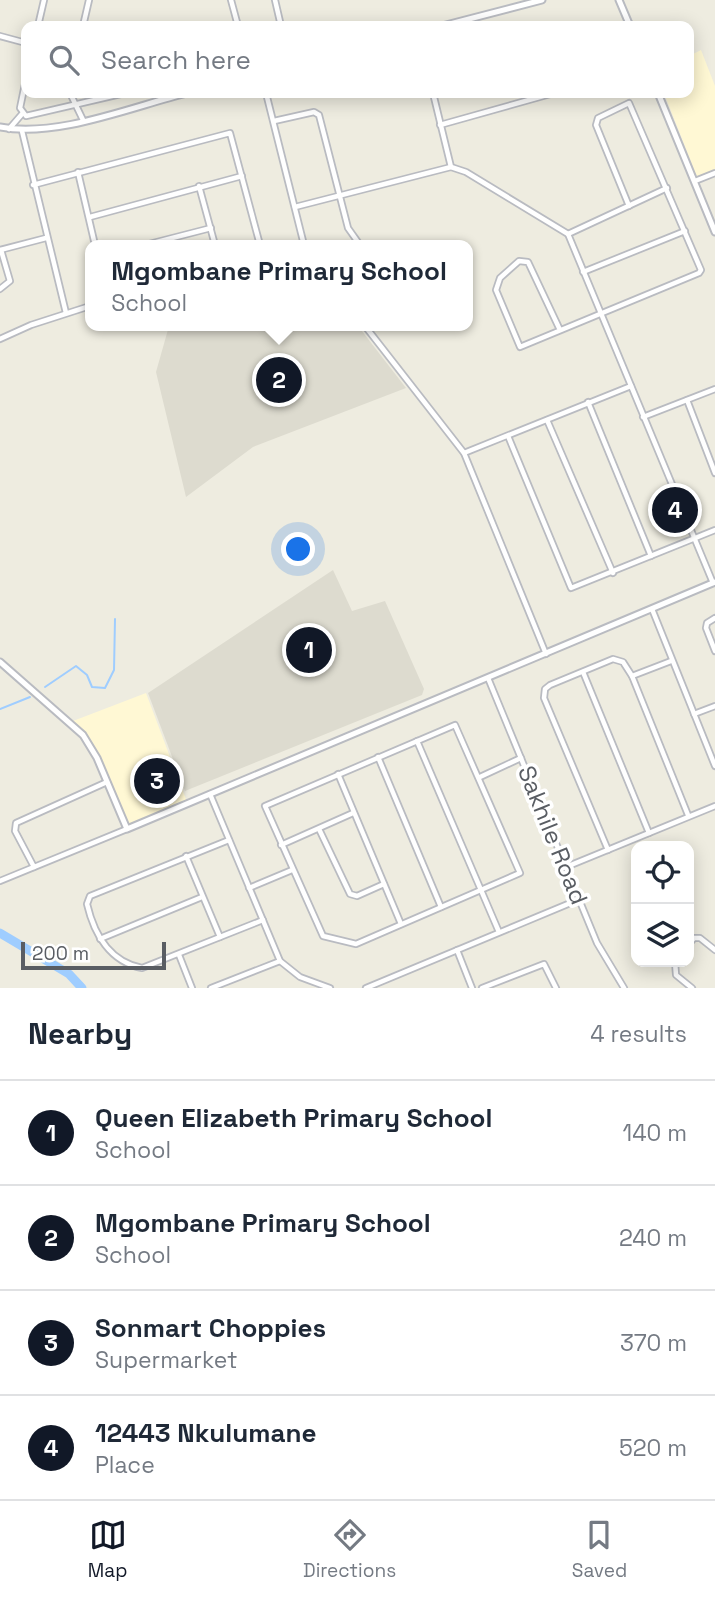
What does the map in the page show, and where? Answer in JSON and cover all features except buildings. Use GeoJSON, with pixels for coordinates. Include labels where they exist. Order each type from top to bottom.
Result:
{"type":"FeatureCollection","features":[{"type":"Feature","properties":{"kind":"street"},"geometry":{"type":"LineString","coordinates":[[39,21],[44,0]]}},
{"type":"Feature","properties":{"kind":"street"},"geometry":{"type":"LineString","coordinates":[[84,21],[89,0]]}},
{"type":"Feature","properties":{"kind":"street"},"geometry":{"type":"LineString","coordinates":[[231,0],[237,21]]}},
{"type":"Feature","properties":{"kind":"street"},"geometry":{"type":"LineString","coordinates":[[275,0],[280,21]]}},
{"type":"Feature","properties":{"kind":"street"},"geometry":{"type":"LineString","coordinates":[[505,0],[508,9]]}},
{"type":"Feature","properties":{"kind":"street"},"geometry":{"type":"LineString","coordinates":[[461,21],[542,0]]}},
{"type":"Feature","properties":{"kind":"street"},"geometry":{"type":"LineString","coordinates":[[619,0],[628,21]]}},
{"type":"Feature","properties":{"kind":"street"},"geometry":{"type":"LineString","coordinates":[[0,36],[21,42]]}},
{"type":"Feature","properties":{"kind":"street"},"geometry":{"type":"LineString","coordinates":[[9,129],[22,114],[24,98]]}},
{"type":"Feature","properties":{"kind":"street"},"geometry":{"type":"LineString","coordinates":[[72,98],[83,120]]}},
{"type":"Feature","properties":{"kind":"street"},"geometry":{"type":"LineString","coordinates":[[22,114],[30,116],[106,98]]}},
{"type":"Feature","properties":{"kind":"street"},"geometry":{"type":"LineString","coordinates":[[0,127],[22,131],[53,128],[168,98]]}},
{"type":"Feature","properties":{"kind":"street"},"geometry":{"type":"LineString","coordinates":[[267,98],[303,240]]}},
{"type":"Feature","properties":{"kind":"street"},"geometry":{"type":"LineString","coordinates":[[434,98],[451,167]]}},
{"type":"Feature","properties":{"kind":"street"},"geometry":{"type":"LineString","coordinates":[[440,125],[536,98]]}},
{"type":"Feature","properties":{"kind":"street"},"geometry":{"type":"LineString","coordinates":[[660,98],[715,232]]}},
{"type":"Feature","properties":{"kind":"street"},"geometry":{"type":"LineString","coordinates":[[560,330],[528,262],[519,261],[500,278],[496,290],[517,346],[560,330],[601,314],[699,273],[701,267],[632,104],[628,103],[598,118],[596,125],[629,206]]}},
{"type":"Feature","properties":{"kind":"street"},"geometry":{"type":"LineString","coordinates":[[274,121],[314,112],[319,114],[348,228],[356,240]]}},
{"type":"Feature","properties":{"kind":"street"},"geometry":{"type":"LineString","coordinates":[[22,131],[66,313]]}},
{"type":"Feature","properties":{"kind":"street"},"geometry":{"type":"LineString","coordinates":[[33,185],[227,133],[232,135],[259,240]]}},
{"type":"Feature","properties":{"kind":"street"},"geometry":{"type":"LineString","coordinates":[[0,881],[714,583],[568,234],[466,172],[451,167],[295,207]]}},
{"type":"Feature","properties":{"kind":"street"},"geometry":{"type":"LineString","coordinates":[[78,172],[94,240]]}},
{"type":"Feature","properties":{"kind":"street"},"geometry":{"type":"LineString","coordinates":[[695,181],[715,173]]}},
{"type":"Feature","properties":{"kind":"street"},"geometry":{"type":"LineString","coordinates":[[90,217],[242,176]]}},
{"type":"Feature","properties":{"kind":"street"},"geometry":{"type":"LineString","coordinates":[[199,186],[214,240]]}},
{"type":"Feature","properties":{"kind":"street"},"geometry":{"type":"LineString","coordinates":[[568,234],[667,188]]}},
{"type":"Feature","properties":{"kind":"street"},"geometry":{"type":"LineString","coordinates":[[164,240],[211,228]]}},
{"type":"Feature","properties":{"kind":"street"},"geometry":{"type":"LineString","coordinates":[[583,272],[685,231]]}},
{"type":"Feature","properties":{"kind":"street"},"geometry":{"type":"LineString","coordinates":[[0,289],[10,281],[1,250],[46,238]]}},
{"type":"Feature","properties":{"kind":"street"},"geometry":{"type":"LineString","coordinates":[[0,339],[85,307]]}},
{"type":"Feature","properties":{"kind":"street"},"geometry":{"type":"LineString","coordinates":[[371,331],[464,453],[547,654]]}},
{"type":"Feature","properties":{"kind":"street"},"geometry":{"type":"LineString","coordinates":[[464,453],[631,386]]}},
{"type":"Feature","properties":{"kind":"street"},"geometry":{"type":"LineString","coordinates":[[643,417],[715,388]]}},
{"type":"Feature","properties":{"kind":"street"},"geometry":{"type":"LineString","coordinates":[[687,400],[715,472]]}},
{"type":"Feature","properties":{"kind":"street"},"geometry":{"type":"LineString","coordinates":[[588,402],[651,556]]}},
{"type":"Feature","properties":{"kind":"street"},"geometry":{"type":"LineString","coordinates":[[547,420],[613,573]]}},
{"type":"Feature","properties":{"kind":"street"},"geometry":{"type":"LineString","coordinates":[[508,436],[568,585],[577,588],[715,530]]}},
{"type":"Feature","properties":{"kind":"street"},"geometry":{"type":"LineString","coordinates":[[652,609],[715,766]]}},
{"type":"Feature","properties":{"kind":"street"},"geometry":{"type":"LineString","coordinates":[[715,618],[707,623],[706,628],[715,651]]}},
{"type":"Feature","properties":{"kind":"street"},"geometry":{"type":"LineString","coordinates":[[608,850],[544,698],[545,689],[550,685],[617,659],[623,662],[632,676],[688,815]]}},
{"type":"Feature","properties":{"kind":"street"},"geometry":{"type":"LineString","coordinates":[[632,676],[671,661]]}},
{"type":"Feature","properties":{"kind":"street"},"geometry":{"type":"LineString","coordinates":[[0,662],[83,735],[127,829]]}},
{"type":"Feature","properties":{"kind":"street"},"geometry":{"type":"LineString","coordinates":[[583,672],[649,833]]}},
{"type":"Feature","properties":{"kind":"street","name":"Sakhile Road"},"geometry":{"type":"LineString","coordinates":[[488,678],[597,943],[624,988]]}},
{"type":"Feature","properties":{"kind":"street"},"geometry":{"type":"LineString","coordinates":[[694,714],[715,706]]}},
{"type":"Feature","properties":{"kind":"street"},"geometry":{"type":"LineString","coordinates":[[457,726],[520,872],[356,944],[328,938],[320,932],[266,805],[378,757],[457,726]]}},
{"type":"Feature","properties":{"kind":"street"},"geometry":{"type":"LineString","coordinates":[[417,741],[499,932]]}},
{"type":"Feature","properties":{"kind":"street"},"geometry":{"type":"LineString","coordinates":[[378,757],[441,907]]}},
{"type":"Feature","properties":{"kind":"street"},"geometry":{"type":"LineString","coordinates":[[480,777],[522,758]]}},
{"type":"Feature","properties":{"kind":"street"},"geometry":{"type":"LineString","coordinates":[[338,774],[401,924]]}},
{"type":"Feature","properties":{"kind":"street"},"geometry":{"type":"LineString","coordinates":[[34,867],[24,852],[15,824],[107,782]]}},
{"type":"Feature","properties":{"kind":"street"},"geometry":{"type":"LineString","coordinates":[[210,794],[280,961],[300,977],[330,988]]}},
{"type":"Feature","properties":{"kind":"street"},"geometry":{"type":"LineString","coordinates":[[566,867],[715,806]]}},
{"type":"Feature","properties":{"kind":"street"},"geometry":{"type":"LineString","coordinates":[[281,845],[354,813]]}},
{"type":"Feature","properties":{"kind":"street"},"geometry":{"type":"LineString","coordinates":[[318,829],[350,894],[357,896],[384,884]]}},
{"type":"Feature","properties":{"kind":"street"},"geometry":{"type":"LineString","coordinates":[[229,840],[88,898],[87,908],[107,950],[139,968],[179,955],[262,920]]}},
{"type":"Feature","properties":{"kind":"street"},"geometry":{"type":"LineString","coordinates":[[186,856],[220,937]]}},
{"type":"Feature","properties":{"kind":"street"},"geometry":{"type":"LineString","coordinates":[[249,888],[292,870]]}},
{"type":"Feature","properties":{"kind":"street"},"geometry":{"type":"LineString","coordinates":[[100,939],[202,897]]}},
{"type":"Feature","properties":{"kind":"street"},"geometry":{"type":"LineString","coordinates":[[366,988],[580,899]]}},
{"type":"Feature","properties":{"kind":"street"},"geometry":{"type":"LineString","coordinates":[[694,940],[696,938],[715,950]]}},
{"type":"Feature","properties":{"kind":"street"},"geometry":{"type":"LineString","coordinates":[[457,950],[472,988]]}},
{"type":"Feature","properties":{"kind":"street"},"geometry":{"type":"LineString","coordinates":[[179,955],[192,988]]}},
{"type":"Feature","properties":{"kind":"street"},"geometry":{"type":"LineString","coordinates":[[211,988],[280,961]]}},
{"type":"Feature","properties":{"kind":"street"},"geometry":{"type":"LineString","coordinates":[[482,988],[544,964],[556,988]]}},
{"type":"Feature","properties":{"kind":"street"},"geometry":{"type":"LineString","coordinates":[[674,967],[673,972],[692,988]]}},
{"type":"Feature","properties":{"kind":"shaded area"},"geometry":{"type":"Polygon","coordinates":[[[701,50],[715,86],[715,170],[697,177],[666,98],[694,98],[694,54],[701,50]]]}},
{"type":"Feature","properties":{"kind":"shaded area"},"geometry":{"type":"Polygon","coordinates":[[[168,331],[362,331],[406,388],[253,447],[186,497],[156,372],[168,331]]]}},
{"type":"Feature","properties":{"kind":"shaded area"},"geometry":{"type":"Polygon","coordinates":[[[333,570],[352,611],[385,601],[424,689],[422,695],[185,791],[148,693],[333,570]]]}},
{"type":"Feature","properties":{"kind":"shaded area"},"geometry":{"type":"Polygon","coordinates":[[[146,693],[187,802],[128,826],[98,754],[73,721],[146,693]]]}},
{"type":"Feature","properties":{"kind":"waterway"},"geometry":{"type":"LineString","coordinates":[[45,687],[76,666],[87,675],[92,687],[105,688],[114,670],[115,619]]}},
{"type":"Feature","properties":{"kind":"waterway"},"geometry":{"type":"LineString","coordinates":[[0,709],[30,697]]}},
{"type":"Feature","properties":{"kind":"waterway"},"geometry":{"type":"LineString","coordinates":[[0,933],[69,974],[82,988]]}},
{"type":"Feature","properties":{"kind":"place","name":"Mgombane Primary School"},"geometry":{"type":"Point","coordinates":[279,380]}},
{"type":"Feature","properties":{"kind":"place","name":"12443 Nkulumane"},"geometry":{"type":"Point","coordinates":[675,510]}},
{"type":"Feature","properties":{"kind":"place","name":"Queen Elizabeth Primary School"},"geometry":{"type":"Point","coordinates":[309,650]}},
{"type":"Feature","properties":{"kind":"place","name":"Sonmart Choppies"},"geometry":{"type":"Point","coordinates":[157,781]}}]}
